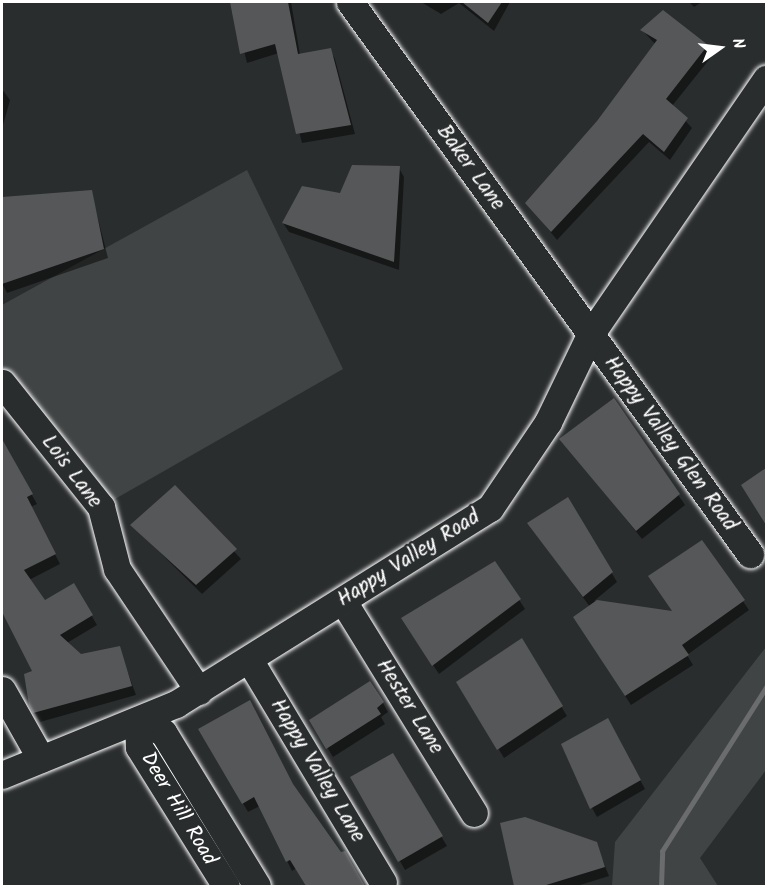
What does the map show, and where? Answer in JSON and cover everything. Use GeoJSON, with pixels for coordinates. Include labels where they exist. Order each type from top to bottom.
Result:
{"type":"FeatureCollection","features":[{"type":"Feature","properties":{"kind":"street","name":"Baker Lane"},"geometry":{"type":"LineString","coordinates":[[350,2],[590,335]]}},
{"type":"Feature","properties":{"kind":"street","name":"Happy Valley Road"},"geometry":{"type":"LineString","coordinates":[[2,775],[138,720],[199,691],[490,508],[548,422],[590,335],[766,79]]}},
{"type":"Feature","properties":{"kind":"street","name":"Happy Valley Glen Road"},"geometry":{"type":"LineString","coordinates":[[590,335],[750,554]]}},
{"type":"Feature","properties":{"kind":"street","name":"Lois Lane"},"geometry":{"type":"LineString","coordinates":[[2,383],[100,507],[117,569],[199,691]]}},
{"type":"Feature","properties":{"kind":"street","name":"Hester Lane"},"geometry":{"type":"LineString","coordinates":[[343,601],[474,813]]}},
{"type":"Feature","properties":{"kind":"street","name":"Happy Valley Lane"},"geometry":{"type":"LineString","coordinates":[[250,661],[383,882]]}},
{"type":"Feature","properties":{"kind":"street"},"geometry":{"type":"LineString","coordinates":[[2,690],[41,759]]}},
{"type":"Feature","properties":{"kind":"street","name":"Deer Hill Road"},"geometry":{"type":"LineString","coordinates":[[226,886],[139,747],[138,720],[163,732],[257,886]]}},
{"type":"Feature","properties":{"kind":"shaded area"},"geometry":{"type":"Polygon","coordinates":[[[247,170],[343,369],[101,507],[2,383],[2,305],[247,170]]]}},
{"type":"Feature","properties":{"kind":"shaded area"},"geometry":{"type":"Polygon","coordinates":[[[766,647],[766,770],[700,858],[718,886],[612,886],[615,842],[766,647]]]}},
{"type":"Feature","properties":{"kind":"building"},"geometry":{"type":"Polygon","coordinates":[[[230,2],[288,2],[298,54],[331,48],[351,125],[296,134],[275,44],[240,54],[230,2]]]}},
{"type":"Feature","properties":{"kind":"building"},"geometry":{"type":"Polygon","coordinates":[[[462,2],[502,2],[488,23],[462,2]]]}},
{"type":"Feature","properties":{"kind":"building"},"geometry":{"type":"Polygon","coordinates":[[[663,10],[708,45],[666,99],[688,118],[664,152],[643,134],[551,232],[525,203],[597,121],[657,40],[640,30],[663,10]]]}},
{"type":"Feature","properties":{"kind":"building"},"geometry":{"type":"Polygon","coordinates":[[[352,165],[400,166],[394,262],[282,223],[302,186],[340,193],[352,165]]]}},
{"type":"Feature","properties":{"kind":"building"},"geometry":{"type":"Polygon","coordinates":[[[92,190],[104,249],[2,284],[2,197],[92,190]]]}},
{"type":"Feature","properties":{"kind":"building"},"geometry":{"type":"Polygon","coordinates":[[[614,398],[680,494],[636,531],[559,439],[614,398]]]}},
{"type":"Feature","properties":{"kind":"building"},"geometry":{"type":"Polygon","coordinates":[[[2,439],[33,494],[27,497],[56,554],[24,570],[45,600],[74,583],[93,615],[60,635],[81,654],[120,646],[132,686],[33,713],[29,705],[24,674],[32,671],[2,612],[2,439]]]}},
{"type":"Feature","properties":{"kind":"building"},"geometry":{"type":"Polygon","coordinates":[[[766,468],[766,525],[741,485],[766,468]]]}},
{"type":"Feature","properties":{"kind":"building"},"geometry":{"type":"Polygon","coordinates":[[[175,485],[237,549],[196,585],[130,525],[175,485]]]}},
{"type":"Feature","properties":{"kind":"building"},"geometry":{"type":"Polygon","coordinates":[[[568,497],[613,572],[583,597],[527,523],[568,497]]]}},
{"type":"Feature","properties":{"kind":"building"},"geometry":{"type":"Polygon","coordinates":[[[702,540],[745,600],[682,645],[689,655],[625,696],[573,617],[597,600],[672,611],[648,576],[702,540]]]}},
{"type":"Feature","properties":{"kind":"building"},"geometry":{"type":"Polygon","coordinates":[[[495,561],[521,599],[432,666],[401,618],[495,561]]]}},
{"type":"Feature","properties":{"kind":"building"},"geometry":{"type":"Polygon","coordinates":[[[522,638],[563,706],[497,750],[456,682],[522,638]]]}},
{"type":"Feature","properties":{"kind":"building"},"geometry":{"type":"Polygon","coordinates":[[[370,681],[384,702],[377,708],[381,714],[326,749],[309,720],[370,681]]]}},
{"type":"Feature","properties":{"kind":"building"},"geometry":{"type":"Polygon","coordinates":[[[250,700],[293,784],[341,852],[345,851],[365,886],[306,886],[290,860],[286,862],[254,797],[242,804],[198,729],[250,700]]]}},
{"type":"Feature","properties":{"kind":"building"},"geometry":{"type":"Polygon","coordinates":[[[608,718],[641,780],[590,809],[561,744],[608,718]]]}},
{"type":"Feature","properties":{"kind":"building"},"geometry":{"type":"Polygon","coordinates":[[[393,753],[443,836],[398,862],[350,777],[393,753]]]}},
{"type":"Feature","properties":{"kind":"building"},"geometry":{"type":"Polygon","coordinates":[[[525,817],[597,842],[605,867],[543,886],[514,886],[500,823],[525,817]]]}},
{"type":"Feature","properties":{"kind":"waterway"},"geometry":{"type":"LineString","coordinates":[[661,886],[662,851],[766,687]]}}]}
